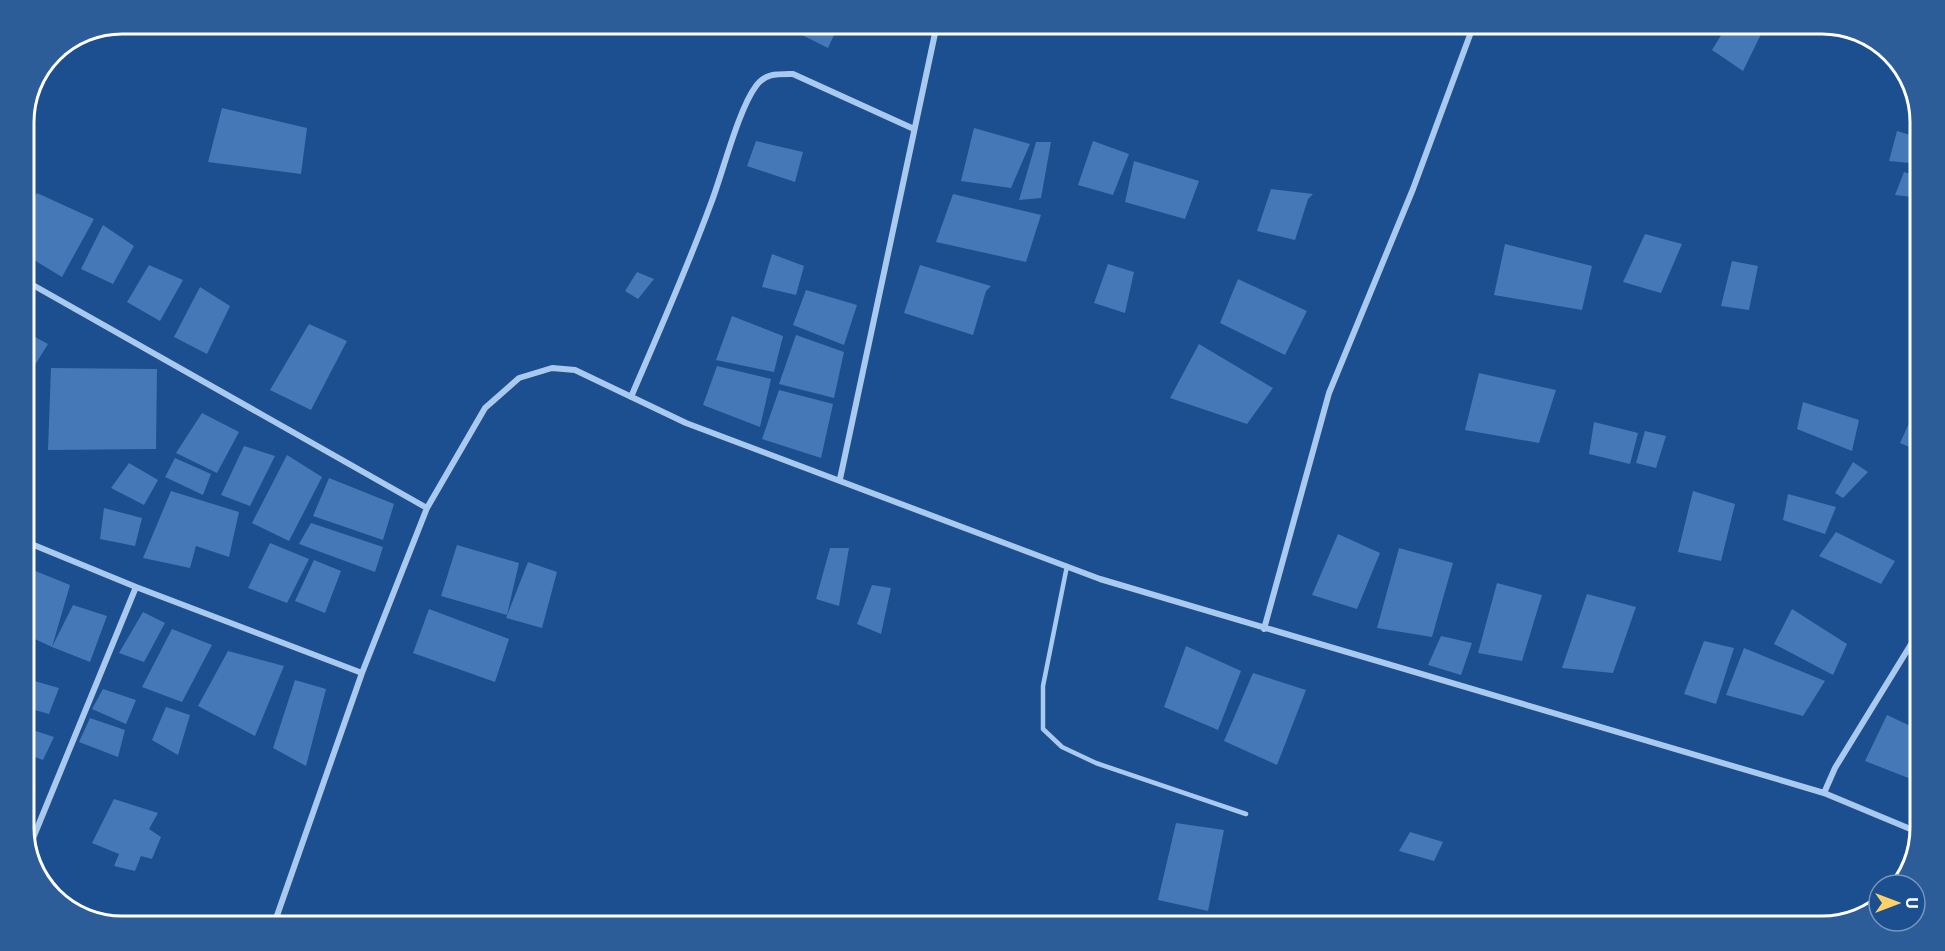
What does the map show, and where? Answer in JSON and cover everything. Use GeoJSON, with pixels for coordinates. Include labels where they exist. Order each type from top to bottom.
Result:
{"type":"FeatureCollection","features":[{"type":"Feature","properties":{"kind":"street"},"geometry":{"type":"LineString","coordinates":[[840,479],[935,34]]}},
{"type":"Feature","properties":{"kind":"street"},"geometry":{"type":"LineString","coordinates":[[1264,629],[1329,393],[1413,189],[1470,34]]}},
{"type":"Feature","properties":{"kind":"street"},"geometry":{"type":"LineString","coordinates":[[632,397],[710,207],[747,104],[755,87],[763,78],[774,74],[793,74],[914,129]]}},
{"type":"Feature","properties":{"kind":"street"},"geometry":{"type":"LineString","coordinates":[[35,286],[427,508]]}},
{"type":"Feature","properties":{"kind":"street"},"geometry":{"type":"LineString","coordinates":[[277,916],[363,673],[427,508],[484,408],[519,378],[552,368],[575,370],[686,423],[840,479],[1100,579],[1824,793],[1910,829]]}},
{"type":"Feature","properties":{"kind":"street"},"geometry":{"type":"LineString","coordinates":[[35,546],[136,587],[363,673]]}},
{"type":"Feature","properties":{"kind":"street"},"geometry":{"type":"LineString","coordinates":[[35,833],[136,587]]}},
{"type":"Feature","properties":{"kind":"street"},"geometry":{"type":"LineString","coordinates":[[1824,793],[1840,759],[1910,646]]}},
{"type":"Feature","properties":{"kind":"lane"},"geometry":{"type":"LineString","coordinates":[[1067,566],[1043,686],[1043,729],[1062,747],[1096,763],[1246,814]]}},
{"type":"Feature","properties":{"kind":"building"},"geometry":{"type":"Polygon","coordinates":[[[800,34],[834,34],[828,48],[800,34]]]}},
{"type":"Feature","properties":{"kind":"building"},"geometry":{"type":"Polygon","coordinates":[[[1722,34],[1761,34],[1743,71],[1712,50],[1722,34]]]}},
{"type":"Feature","properties":{"kind":"building"},"geometry":{"type":"Polygon","coordinates":[[[222,108],[307,128],[301,174],[208,162],[222,108]]]}},
{"type":"Feature","properties":{"kind":"building"},"geometry":{"type":"Polygon","coordinates":[[[974,128],[1030,144],[1011,188],[961,181],[974,128]]]}},
{"type":"Feature","properties":{"kind":"building"},"geometry":{"type":"Polygon","coordinates":[[[1897,131],[1910,135],[1909,163],[1889,161],[1897,131]]]}},
{"type":"Feature","properties":{"kind":"building"},"geometry":{"type":"Polygon","coordinates":[[[756,141],[803,152],[795,182],[747,166],[756,141]]]}},
{"type":"Feature","properties":{"kind":"building"},"geometry":{"type":"Polygon","coordinates":[[[1093,141],[1129,154],[1113,195],[1078,185],[1093,141]]]}},
{"type":"Feature","properties":{"kind":"building"},"geometry":{"type":"Polygon","coordinates":[[[1036,142],[1051,142],[1041,198],[1019,200],[1036,142]]]}},
{"type":"Feature","properties":{"kind":"building"},"geometry":{"type":"Polygon","coordinates":[[[1134,161],[1199,181],[1185,219],[1125,202],[1134,161]]]}},
{"type":"Feature","properties":{"kind":"building"},"geometry":{"type":"Polygon","coordinates":[[[1904,172],[1910,174],[1910,197],[1895,195],[1904,172]]]}},
{"type":"Feature","properties":{"kind":"building"},"geometry":{"type":"Polygon","coordinates":[[[1271,189],[1313,194],[1308,199],[1295,240],[1257,231],[1271,189]]]}},
{"type":"Feature","properties":{"kind":"building"},"geometry":{"type":"Polygon","coordinates":[[[37,193],[94,219],[62,277],[35,261],[35,196],[37,193]]]}},
{"type":"Feature","properties":{"kind":"building"},"geometry":{"type":"Polygon","coordinates":[[[953,194],[1041,215],[1026,262],[936,242],[953,194]]]}},
{"type":"Feature","properties":{"kind":"building"},"geometry":{"type":"Polygon","coordinates":[[[103,225],[134,246],[113,284],[81,269],[103,225]]]}},
{"type":"Feature","properties":{"kind":"building"},"geometry":{"type":"Polygon","coordinates":[[[1645,234],[1682,244],[1661,293],[1623,282],[1645,234]]]}},
{"type":"Feature","properties":{"kind":"building"},"geometry":{"type":"Polygon","coordinates":[[[1505,244],[1592,266],[1582,310],[1494,295],[1505,244]]]}},
{"type":"Feature","properties":{"kind":"building"},"geometry":{"type":"Polygon","coordinates":[[[772,254],[804,266],[796,295],[762,287],[772,254]]]}},
{"type":"Feature","properties":{"kind":"building"},"geometry":{"type":"Polygon","coordinates":[[[1732,261],[1758,266],[1749,310],[1721,306],[1732,261]]]}},
{"type":"Feature","properties":{"kind":"building"},"geometry":{"type":"Polygon","coordinates":[[[1108,264],[1134,272],[1125,313],[1094,303],[1108,264]]]}},
{"type":"Feature","properties":{"kind":"building"},"geometry":{"type":"Polygon","coordinates":[[[149,265],[183,280],[160,321],[127,302],[149,265]]]}},
{"type":"Feature","properties":{"kind":"building"},"geometry":{"type":"Polygon","coordinates":[[[920,265],[991,286],[986,291],[973,335],[904,313],[920,265]]]}},
{"type":"Feature","properties":{"kind":"building"},"geometry":{"type":"Polygon","coordinates":[[[637,272],[654,279],[638,299],[625,291],[637,272]]]}},
{"type":"Feature","properties":{"kind":"building"},"geometry":{"type":"Polygon","coordinates":[[[1238,279],[1307,311],[1285,355],[1220,323],[1238,279]]]}},
{"type":"Feature","properties":{"kind":"building"},"geometry":{"type":"Polygon","coordinates":[[[200,287],[230,306],[207,354],[174,337],[200,287]]]}},
{"type":"Feature","properties":{"kind":"building"},"geometry":{"type":"Polygon","coordinates":[[[806,290],[857,305],[844,345],[793,325],[806,290]]]}},
{"type":"Feature","properties":{"kind":"building"},"geometry":{"type":"Polygon","coordinates":[[[732,316],[783,336],[774,372],[716,360],[732,316]]]}},
{"type":"Feature","properties":{"kind":"building"},"geometry":{"type":"Polygon","coordinates":[[[309,324],[347,341],[311,410],[270,390],[309,324]]]}},
{"type":"Feature","properties":{"kind":"building"},"geometry":{"type":"Polygon","coordinates":[[[796,335],[844,352],[834,398],[779,384],[796,335]]]}},
{"type":"Feature","properties":{"kind":"building"},"geometry":{"type":"Polygon","coordinates":[[[35,337],[48,344],[35,365],[35,337]]]}},
{"type":"Feature","properties":{"kind":"building"},"geometry":{"type":"Polygon","coordinates":[[[1199,344],[1273,388],[1247,424],[1170,398],[1199,344]]]}},
{"type":"Feature","properties":{"kind":"building"},"geometry":{"type":"Polygon","coordinates":[[[717,366],[771,379],[760,427],[703,405],[717,366]]]}},
{"type":"Feature","properties":{"kind":"building"},"geometry":{"type":"Polygon","coordinates":[[[51,368],[157,369],[156,449],[48,450],[51,368]]]}},
{"type":"Feature","properties":{"kind":"building"},"geometry":{"type":"Polygon","coordinates":[[[1479,373],[1556,390],[1539,443],[1465,430],[1479,373]]]}},
{"type":"Feature","properties":{"kind":"building"},"geometry":{"type":"Polygon","coordinates":[[[779,390],[833,404],[821,458],[762,439],[779,390]]]}},
{"type":"Feature","properties":{"kind":"building"},"geometry":{"type":"Polygon","coordinates":[[[1803,402],[1859,420],[1852,451],[1797,429],[1803,402]]]}},
{"type":"Feature","properties":{"kind":"building"},"geometry":{"type":"Polygon","coordinates":[[[202,413],[239,432],[217,473],[176,453],[202,413]]]}},
{"type":"Feature","properties":{"kind":"building"},"geometry":{"type":"Polygon","coordinates":[[[1910,421],[1910,447],[1900,443],[1910,421]]]}},
{"type":"Feature","properties":{"kind":"building"},"geometry":{"type":"Polygon","coordinates":[[[1594,422],[1638,433],[1630,464],[1589,454],[1594,422]]]}},
{"type":"Feature","properties":{"kind":"building"},"geometry":{"type":"Polygon","coordinates":[[[1645,431],[1666,436],[1656,468],[1636,463],[1645,431]]]}},
{"type":"Feature","properties":{"kind":"building"},"geometry":{"type":"Polygon","coordinates":[[[244,446],[275,456],[250,506],[221,495],[244,446]]]}},
{"type":"Feature","properties":{"kind":"building"},"geometry":{"type":"Polygon","coordinates":[[[287,455],[322,477],[289,541],[252,523],[287,455]]]}},
{"type":"Feature","properties":{"kind":"building"},"geometry":{"type":"Polygon","coordinates":[[[175,458],[211,474],[203,495],[165,477],[175,458]]]}},
{"type":"Feature","properties":{"kind":"building"},"geometry":{"type":"Polygon","coordinates":[[[1853,462],[1868,472],[1843,498],[1835,493],[1853,462]]]}},
{"type":"Feature","properties":{"kind":"building"},"geometry":{"type":"Polygon","coordinates":[[[129,463],[158,480],[144,505],[111,488],[129,463]]]}},
{"type":"Feature","properties":{"kind":"building"},"geometry":{"type":"Polygon","coordinates":[[[329,478],[394,504],[383,540],[313,516],[329,478]]]}},
{"type":"Feature","properties":{"kind":"building"},"geometry":{"type":"Polygon","coordinates":[[[171,491],[239,512],[229,557],[196,546],[190,568],[143,558],[171,491]]]}},
{"type":"Feature","properties":{"kind":"building"},"geometry":{"type":"Polygon","coordinates":[[[1693,491],[1735,504],[1721,561],[1678,552],[1693,491]]]}},
{"type":"Feature","properties":{"kind":"building"},"geometry":{"type":"Polygon","coordinates":[[[1788,494],[1836,507],[1825,534],[1783,520],[1788,494]]]}},
{"type":"Feature","properties":{"kind":"building"},"geometry":{"type":"Polygon","coordinates":[[[104,508],[142,518],[135,546],[100,539],[104,508]]]}},
{"type":"Feature","properties":{"kind":"building"},"geometry":{"type":"Polygon","coordinates":[[[311,523],[383,547],[375,572],[299,544],[311,523]]]}},
{"type":"Feature","properties":{"kind":"building"},"geometry":{"type":"Polygon","coordinates":[[[1836,532],[1895,561],[1881,584],[1819,556],[1836,532]]]}},
{"type":"Feature","properties":{"kind":"building"},"geometry":{"type":"Polygon","coordinates":[[[1338,534],[1380,553],[1357,609],[1312,595],[1338,534]]]}},
{"type":"Feature","properties":{"kind":"building"},"geometry":{"type":"Polygon","coordinates":[[[270,543],[309,559],[287,603],[248,588],[270,543]]]}},
{"type":"Feature","properties":{"kind":"building"},"geometry":{"type":"Polygon","coordinates":[[[457,545],[519,563],[507,615],[441,596],[457,545]]]}},
{"type":"Feature","properties":{"kind":"building"},"geometry":{"type":"Polygon","coordinates":[[[830,548],[849,548],[839,606],[816,599],[830,548]]]}},
{"type":"Feature","properties":{"kind":"building"},"geometry":{"type":"Polygon","coordinates":[[[1399,548],[1453,563],[1432,637],[1377,628],[1399,548]]]}},
{"type":"Feature","properties":{"kind":"building"},"geometry":{"type":"Polygon","coordinates":[[[314,560],[341,571],[325,613],[295,601],[314,560]]]}},
{"type":"Feature","properties":{"kind":"building"},"geometry":{"type":"Polygon","coordinates":[[[528,562],[557,572],[542,628],[506,618],[528,562]]]}},
{"type":"Feature","properties":{"kind":"building"},"geometry":{"type":"Polygon","coordinates":[[[35,571],[70,585],[52,647],[35,639],[35,571]]]}},
{"type":"Feature","properties":{"kind":"building"},"geometry":{"type":"Polygon","coordinates":[[[1497,583],[1542,595],[1522,661],[1478,653],[1497,583]]]}},
{"type":"Feature","properties":{"kind":"building"},"geometry":{"type":"Polygon","coordinates":[[[872,585],[891,588],[881,634],[857,624],[872,585]]]}},
{"type":"Feature","properties":{"kind":"building"},"geometry":{"type":"Polygon","coordinates":[[[1587,594],[1636,607],[1613,673],[1562,668],[1587,594]]]}},
{"type":"Feature","properties":{"kind":"building"},"geometry":{"type":"Polygon","coordinates":[[[73,605],[107,616],[90,662],[52,647],[73,605]]]}},
{"type":"Feature","properties":{"kind":"building"},"geometry":{"type":"Polygon","coordinates":[[[429,609],[509,639],[495,682],[413,653],[429,609]]]}},
{"type":"Feature","properties":{"kind":"building"},"geometry":{"type":"Polygon","coordinates":[[[1792,609],[1847,644],[1833,675],[1774,644],[1792,609]]]}},
{"type":"Feature","properties":{"kind":"building"},"geometry":{"type":"Polygon","coordinates":[[[143,612],[165,623],[144,662],[119,653],[143,612]]]}},
{"type":"Feature","properties":{"kind":"building"},"geometry":{"type":"Polygon","coordinates":[[[172,629],[212,645],[182,702],[142,687],[172,629]]]}},
{"type":"Feature","properties":{"kind":"building"},"geometry":{"type":"Polygon","coordinates":[[[1441,636],[1472,643],[1461,675],[1428,665],[1441,636]]]}},
{"type":"Feature","properties":{"kind":"building"},"geometry":{"type":"Polygon","coordinates":[[[1704,641],[1734,648],[1716,704],[1684,694],[1704,641]]]}},
{"type":"Feature","properties":{"kind":"building"},"geometry":{"type":"Polygon","coordinates":[[[1186,646],[1241,671],[1218,730],[1164,707],[1186,646]]]}},
{"type":"Feature","properties":{"kind":"building"},"geometry":{"type":"Polygon","coordinates":[[[1744,648],[1825,681],[1803,716],[1726,695],[1744,648]]]}},
{"type":"Feature","properties":{"kind":"building"},"geometry":{"type":"Polygon","coordinates":[[[228,651],[284,666],[255,736],[198,706],[228,651]]]}},
{"type":"Feature","properties":{"kind":"building"},"geometry":{"type":"Polygon","coordinates":[[[1253,673],[1306,690],[1277,765],[1224,741],[1253,673]]]}},
{"type":"Feature","properties":{"kind":"building"},"geometry":{"type":"Polygon","coordinates":[[[295,680],[326,689],[306,766],[273,748],[295,680]]]}},
{"type":"Feature","properties":{"kind":"building"},"geometry":{"type":"Polygon","coordinates":[[[35,681],[59,688],[49,714],[35,710],[35,681]]]}},
{"type":"Feature","properties":{"kind":"building"},"geometry":{"type":"Polygon","coordinates":[[[103,689],[136,700],[126,724],[92,709],[103,689]]]}},
{"type":"Feature","properties":{"kind":"building"},"geometry":{"type":"Polygon","coordinates":[[[166,707],[190,715],[178,755],[152,740],[166,707]]]}},
{"type":"Feature","properties":{"kind":"building"},"geometry":{"type":"Polygon","coordinates":[[[1887,715],[1910,726],[1910,779],[1865,761],[1887,715]]]}},
{"type":"Feature","properties":{"kind":"building"},"geometry":{"type":"Polygon","coordinates":[[[90,718],[125,730],[118,757],[79,742],[90,718]]]}},
{"type":"Feature","properties":{"kind":"building"},"geometry":{"type":"Polygon","coordinates":[[[35,731],[54,737],[43,760],[35,757],[35,731]]]}},
{"type":"Feature","properties":{"kind":"building"},"geometry":{"type":"Polygon","coordinates":[[[114,799],[158,813],[149,829],[161,837],[152,859],[141,856],[135,871],[114,866],[119,854],[92,843],[114,799]]]}},
{"type":"Feature","properties":{"kind":"building"},"geometry":{"type":"Polygon","coordinates":[[[1176,823],[1224,830],[1208,911],[1158,900],[1176,823]]]}},
{"type":"Feature","properties":{"kind":"building"},"geometry":{"type":"Polygon","coordinates":[[[1410,832],[1443,842],[1434,861],[1399,851],[1410,832]]]}}]}
